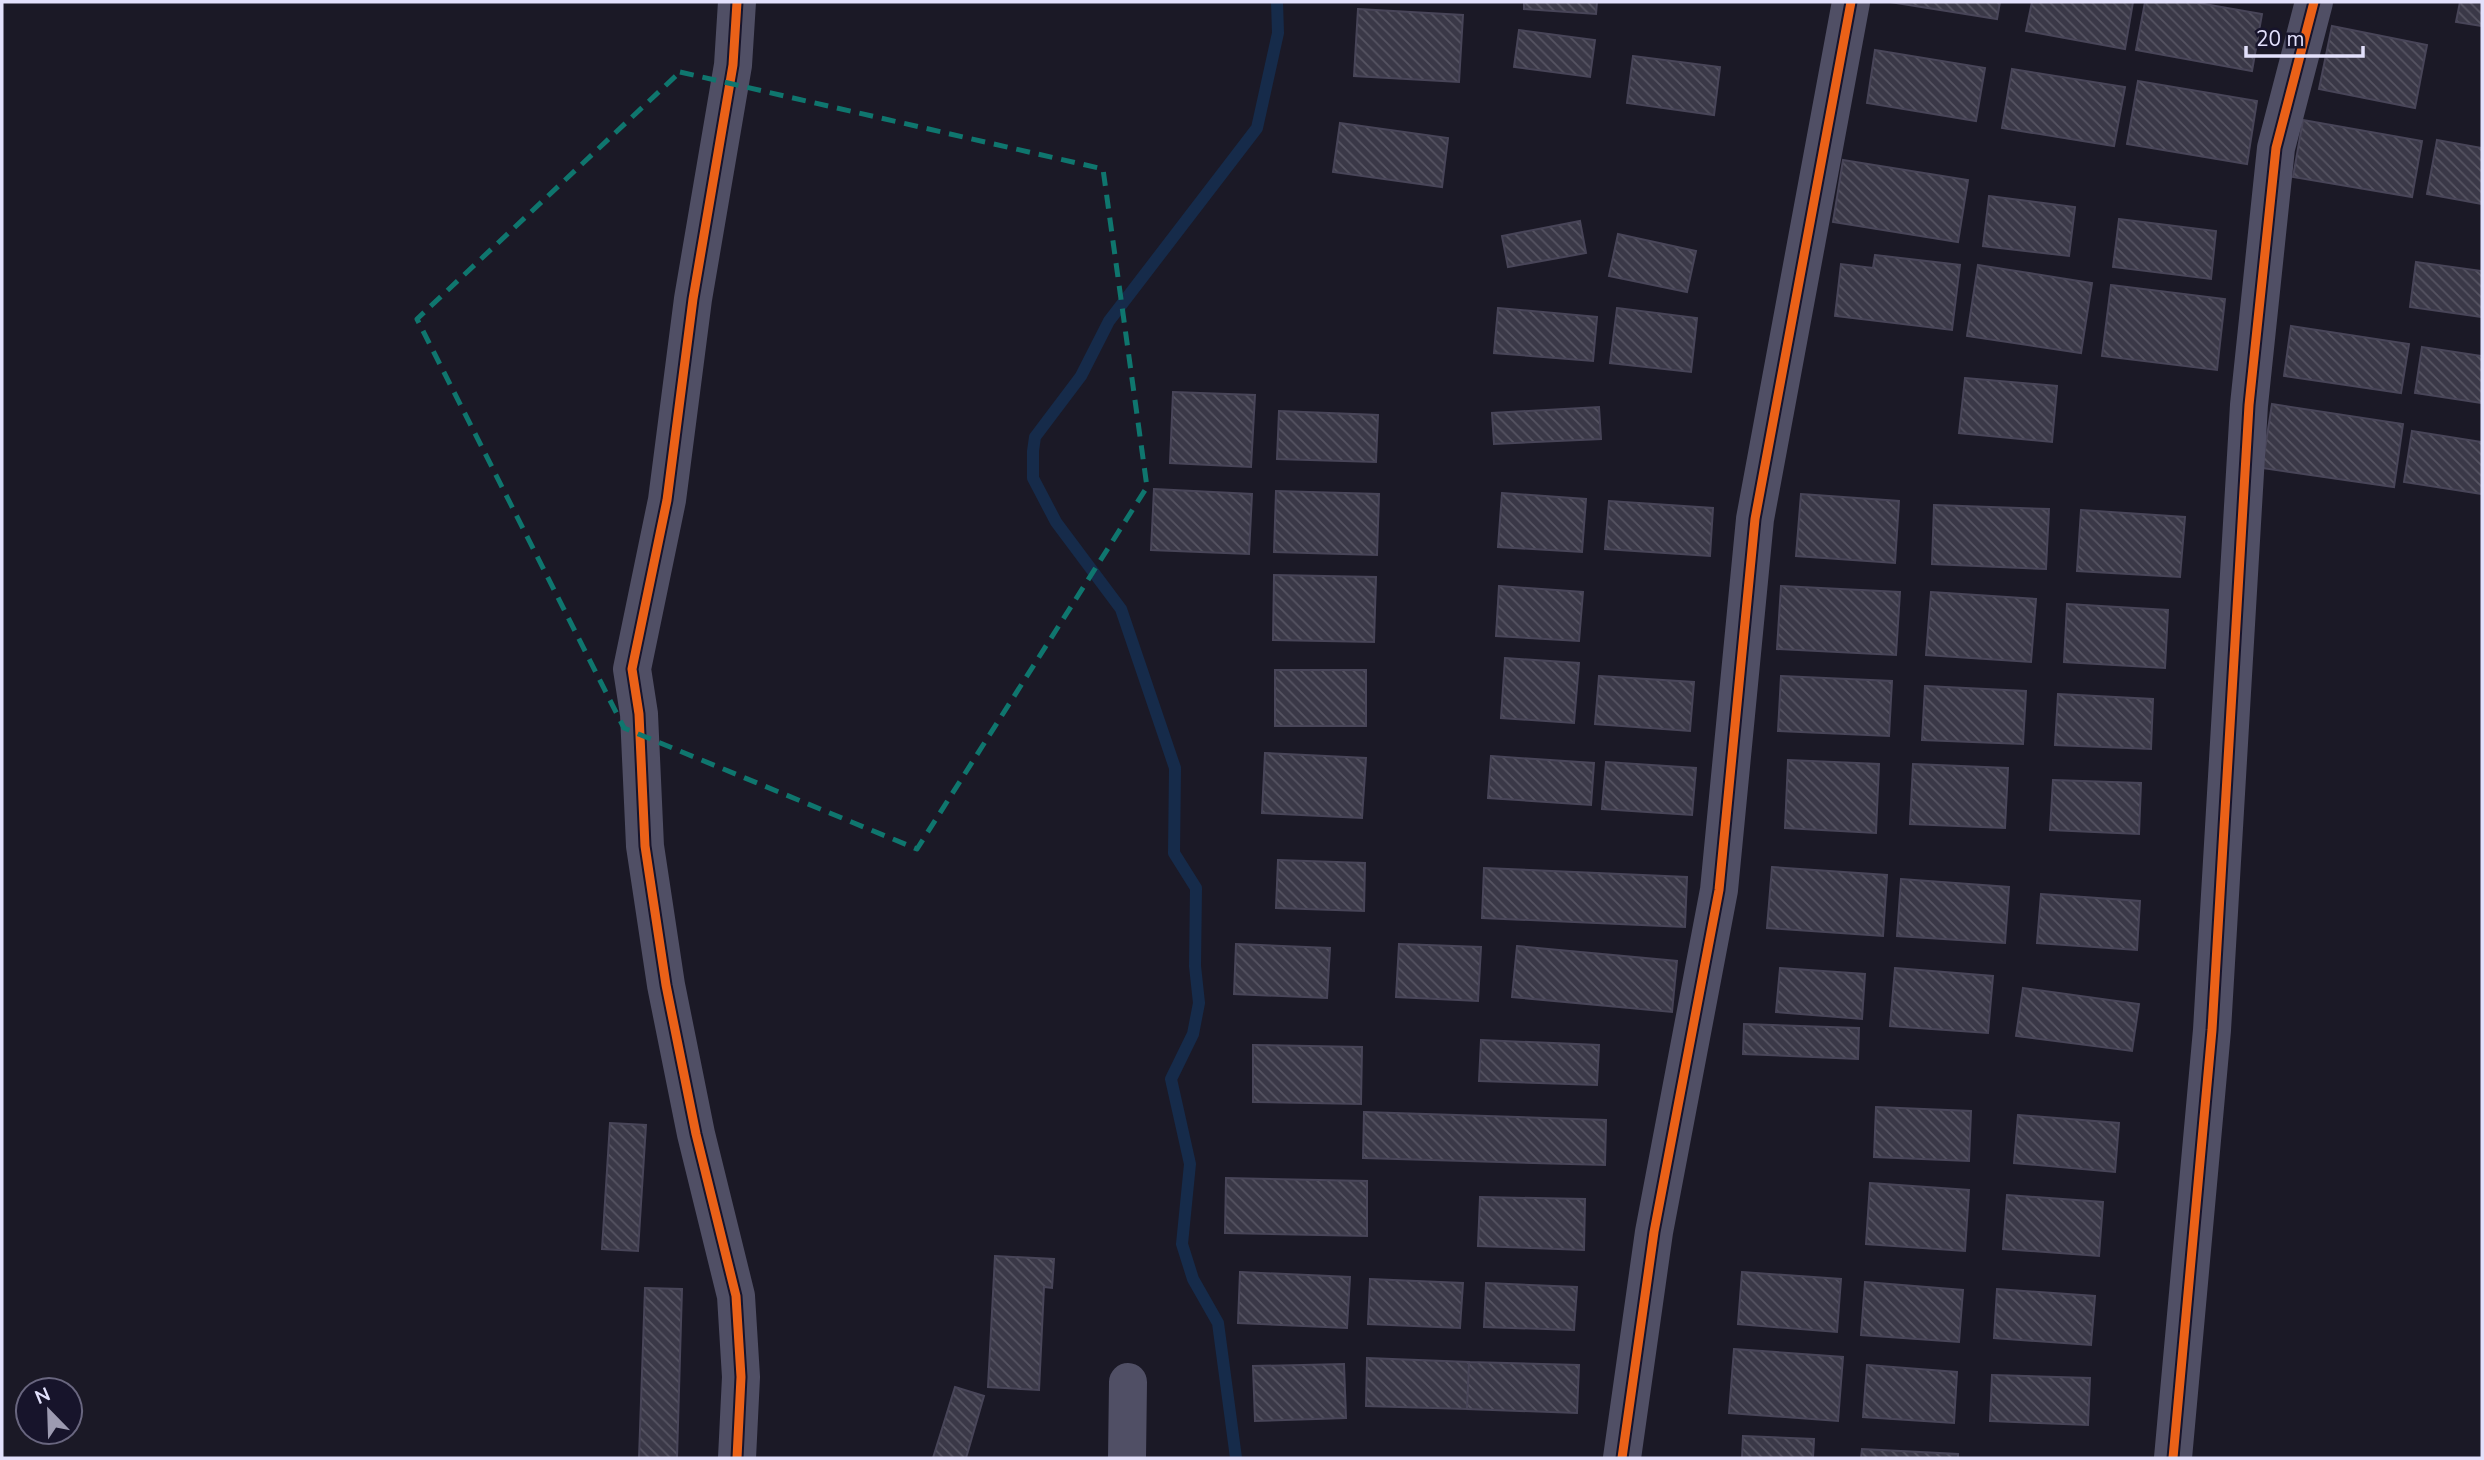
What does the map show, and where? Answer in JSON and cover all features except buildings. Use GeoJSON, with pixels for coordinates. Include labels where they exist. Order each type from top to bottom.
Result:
{"type":"FeatureCollection","features":[{"type":"Feature","properties":{"kind":"street"},"geometry":{"type":"LineString","coordinates":[[737,2],[733,65],[693,299],[667,500],[632,669],[639,714],[645,846],[666,985],[696,1134],[736,1296],[741,1377],[737,1458]]}},
{"type":"Feature","properties":{"kind":"street"},"geometry":{"type":"LineString","coordinates":[[1622,1458],[1654,1232],[1719,890],[1755,519],[1851,2]]}},
{"type":"Feature","properties":{"kind":"street"},"geometry":{"type":"LineString","coordinates":[[2173,1458],[2212,1030],[2249,405],[2276,148],[2314,2]]}},
{"type":"Feature","properties":{"kind":"street"},"geometry":{"type":"LineString","coordinates":[[1127,1458],[1128,1382]]}},
{"type":"Feature","properties":{"kind":"highlighted area"},"geometry":{"type":"Polygon","coordinates":[[[680,72],[1103,169],[1147,487],[917,849],[624,728],[417,319],[680,72]]]}},
{"type":"Feature","properties":{"kind":"waterway"},"geometry":{"type":"LineString","coordinates":[[1236,1458],[1218,1323],[1193,1279],[1182,1244],[1190,1164],[1171,1079],[1193,1034],[1199,1003],[1195,966],[1196,888],[1174,853],[1175,768],[1121,609],[1056,522],[1033,478],[1033,451],[1035,437],[1081,376],[1109,321],[1257,128],[1278,33],[1277,2]]}},
{"type":"Feature","properties":{"kind":"cycle path"},"geometry":{"type":"LineString","coordinates":[[737,2],[733,65],[693,299],[667,500],[632,669],[639,714],[645,846],[666,985],[696,1134],[736,1296],[741,1377],[737,1458]]}},
{"type":"Feature","properties":{"kind":"cycle path"},"geometry":{"type":"LineString","coordinates":[[1622,1458],[1654,1232],[1719,890],[1755,519],[1851,2]]}},
{"type":"Feature","properties":{"kind":"cycle path"},"geometry":{"type":"LineString","coordinates":[[2173,1458],[2212,1030],[2249,405],[2276,148],[2314,2]]}}]}
